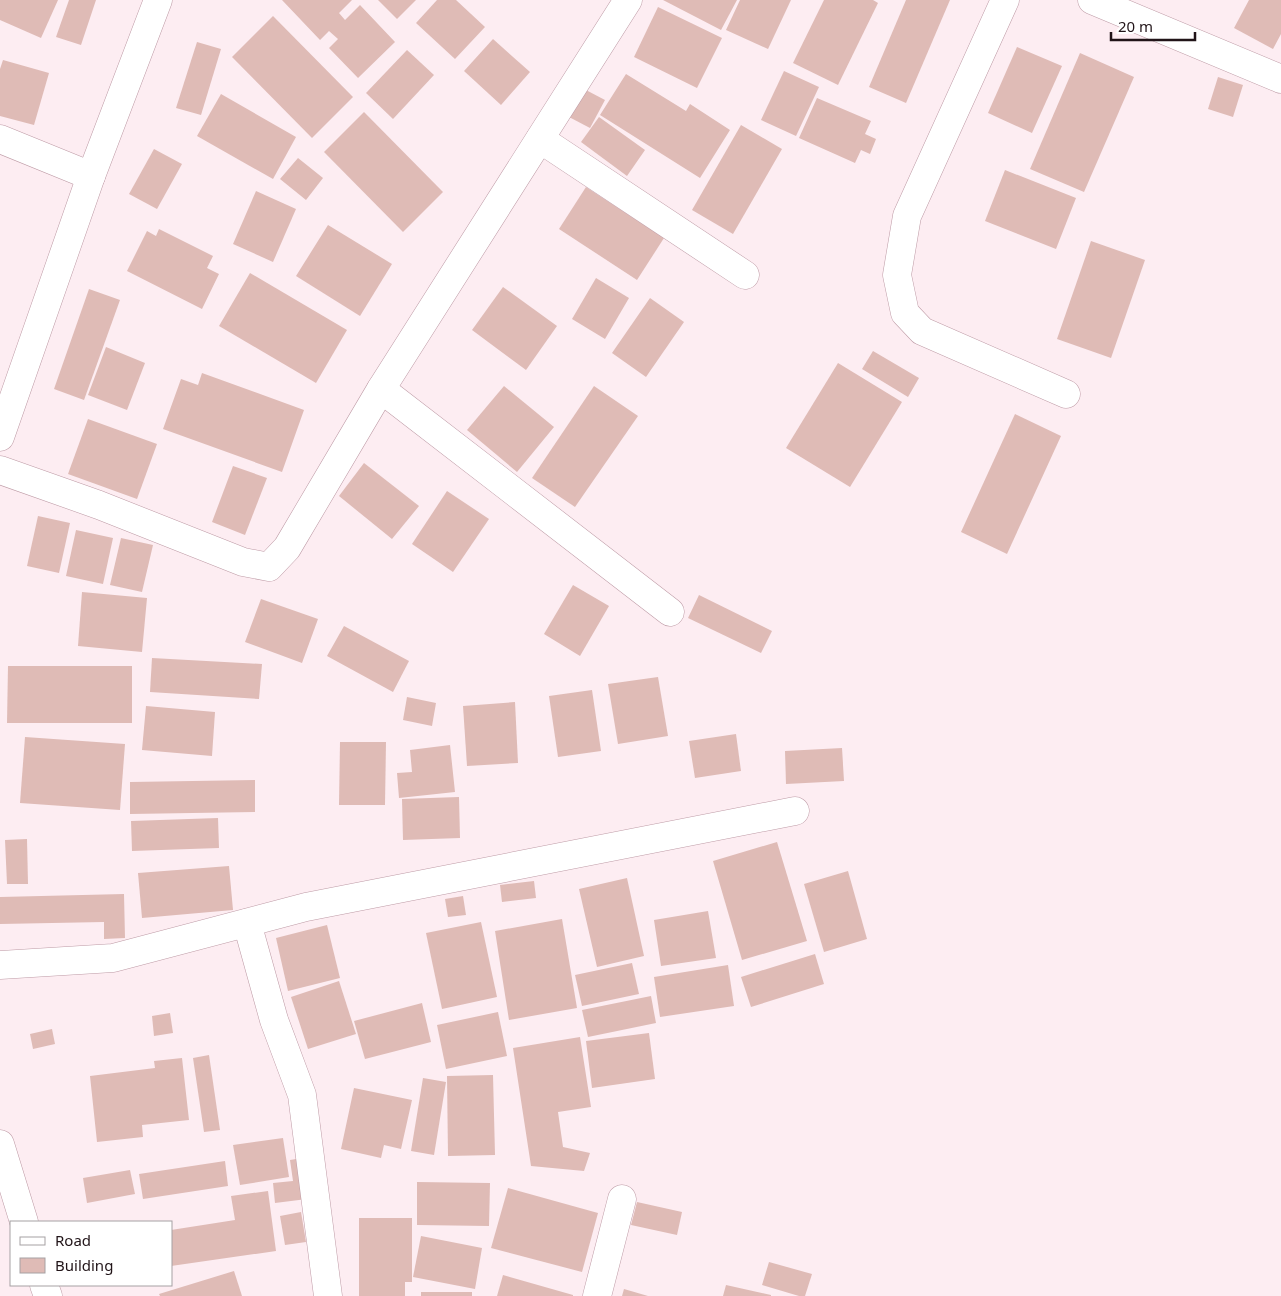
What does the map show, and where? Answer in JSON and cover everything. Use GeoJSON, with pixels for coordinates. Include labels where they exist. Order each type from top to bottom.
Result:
{"type":"FeatureCollection","features":[{"type":"Feature","properties":{"kind":"street"},"geometry":{"type":"LineString","coordinates":[[0,438],[91,176],[158,0]]}},
{"type":"Feature","properties":{"kind":"street"},"geometry":{"type":"LineString","coordinates":[[0,470],[99,505],[243,562],[269,567],[287,548],[382,389],[628,0]]}},
{"type":"Feature","properties":{"kind":"street"},"geometry":{"type":"LineString","coordinates":[[1005,0],[907,216],[897,275],[905,313],[922,331],[1066,394]]}},
{"type":"Feature","properties":{"kind":"street"},"geometry":{"type":"LineString","coordinates":[[1092,0],[1281,79]]}},
{"type":"Feature","properties":{"kind":"street"},"geometry":{"type":"LineString","coordinates":[[0,139],[91,176]]}},
{"type":"Feature","properties":{"kind":"street"},"geometry":{"type":"LineString","coordinates":[[540,139],[745,275]]}},
{"type":"Feature","properties":{"kind":"street"},"geometry":{"type":"LineString","coordinates":[[382,389],[670,612]]}},
{"type":"Feature","properties":{"kind":"street"},"geometry":{"type":"LineString","coordinates":[[0,965],[113,958],[306,907],[795,811]]}},
{"type":"Feature","properties":{"kind":"street"},"geometry":{"type":"LineString","coordinates":[[247,923],[274,1020],[302,1095],[328,1296]]}},
{"type":"Feature","properties":{"kind":"street"},"geometry":{"type":"LineString","coordinates":[[0,1144],[24,1221]]}},
{"type":"Feature","properties":{"kind":"street"},"geometry":{"type":"LineString","coordinates":[[598,1296],[622,1199]]}},
{"type":"Feature","properties":{"kind":"building"},"geometry":{"type":"Polygon","coordinates":[[[0,0],[58,0],[41,38],[0,20],[0,0]]]}},
{"type":"Feature","properties":{"kind":"building"},"geometry":{"type":"Polygon","coordinates":[[[69,0],[96,0],[81,45],[56,37],[69,0]]]}},
{"type":"Feature","properties":{"kind":"building"},"geometry":{"type":"Polygon","coordinates":[[[282,0],[352,0],[339,13],[345,20],[360,5],[395,42],[358,78],[329,48],[338,39],[329,31],[320,40],[282,0]]]}},
{"type":"Feature","properties":{"kind":"building"},"geometry":{"type":"Polygon","coordinates":[[[378,0],[416,0],[397,19],[378,0]]]}},
{"type":"Feature","properties":{"kind":"building"},"geometry":{"type":"Polygon","coordinates":[[[437,0],[456,0],[485,27],[455,59],[416,23],[437,0]]]}},
{"type":"Feature","properties":{"kind":"building"},"geometry":{"type":"Polygon","coordinates":[[[663,0],[737,0],[721,30],[663,0]]]}},
{"type":"Feature","properties":{"kind":"building"},"geometry":{"type":"Polygon","coordinates":[[[740,0],[791,0],[768,49],[726,30],[740,0]]]}},
{"type":"Feature","properties":{"kind":"building"},"geometry":{"type":"Polygon","coordinates":[[[824,0],[873,0],[878,3],[838,85],[793,63],[824,0]]]}},
{"type":"Feature","properties":{"kind":"building"},"geometry":{"type":"Polygon","coordinates":[[[906,0],[950,0],[906,103],[869,87],[906,0]]]}},
{"type":"Feature","properties":{"kind":"building"},"geometry":{"type":"Polygon","coordinates":[[[1249,0],[1281,0],[1281,34],[1273,49],[1234,28],[1249,0]]]}},
{"type":"Feature","properties":{"kind":"building"},"geometry":{"type":"Polygon","coordinates":[[[658,7],[722,38],[697,88],[634,57],[658,7]]]}},
{"type":"Feature","properties":{"kind":"building"},"geometry":{"type":"Polygon","coordinates":[[[273,16],[353,97],[312,138],[232,57],[273,16]]]}},
{"type":"Feature","properties":{"kind":"building"},"geometry":{"type":"Polygon","coordinates":[[[493,39],[530,72],[501,105],[464,71],[493,39]]]}},
{"type":"Feature","properties":{"kind":"building"},"geometry":{"type":"Polygon","coordinates":[[[197,42],[221,49],[201,115],[176,108],[197,42]]]}},
{"type":"Feature","properties":{"kind":"building"},"geometry":{"type":"Polygon","coordinates":[[[1017,47],[1062,66],[1032,133],[988,113],[1017,47]]]}},
{"type":"Feature","properties":{"kind":"building"},"geometry":{"type":"Polygon","coordinates":[[[407,50],[434,75],[393,119],[366,93],[407,50]]]}},
{"type":"Feature","properties":{"kind":"building"},"geometry":{"type":"Polygon","coordinates":[[[1080,53],[1134,77],[1084,192],[1030,169],[1080,53]]]}},
{"type":"Feature","properties":{"kind":"building"},"geometry":{"type":"Polygon","coordinates":[[[3,60],[49,73],[34,125],[0,116],[0,69],[3,60]]]}},
{"type":"Feature","properties":{"kind":"building"},"geometry":{"type":"Polygon","coordinates":[[[784,71],[819,87],[796,136],[761,120],[784,71]]]}},
{"type":"Feature","properties":{"kind":"building"},"geometry":{"type":"Polygon","coordinates":[[[626,74],[686,111],[690,104],[730,130],[700,178],[600,115],[626,74]]]}},
{"type":"Feature","properties":{"kind":"building"},"geometry":{"type":"Polygon","coordinates":[[[1218,77],[1243,85],[1233,117],[1208,109],[1218,77]]]}},
{"type":"Feature","properties":{"kind":"building"},"geometry":{"type":"Polygon","coordinates":[[[584,89],[605,100],[590,128],[569,117],[584,89]]]}},
{"type":"Feature","properties":{"kind":"building"},"geometry":{"type":"Polygon","coordinates":[[[221,94],[296,137],[273,179],[197,136],[221,94]]]}},
{"type":"Feature","properties":{"kind":"building"},"geometry":{"type":"Polygon","coordinates":[[[817,98],[871,121],[865,134],[876,139],[870,154],[861,150],[855,163],[799,138],[817,98]]]}},
{"type":"Feature","properties":{"kind":"building"},"geometry":{"type":"Polygon","coordinates":[[[364,112],[443,192],[403,232],[324,152],[364,112]]]}},
{"type":"Feature","properties":{"kind":"building"},"geometry":{"type":"Polygon","coordinates":[[[599,117],[645,150],[627,176],[581,142],[599,117]]]}},
{"type":"Feature","properties":{"kind":"building"},"geometry":{"type":"Polygon","coordinates":[[[741,125],[782,149],[733,234],[692,210],[741,125]]]}},
{"type":"Feature","properties":{"kind":"building"},"geometry":{"type":"Polygon","coordinates":[[[154,149],[182,164],[157,209],[129,194],[154,149]]]}},
{"type":"Feature","properties":{"kind":"building"},"geometry":{"type":"Polygon","coordinates":[[[298,158],[323,178],[306,200],[280,179],[298,158]]]}},
{"type":"Feature","properties":{"kind":"building"},"geometry":{"type":"Polygon","coordinates":[[[1005,170],[1076,198],[1056,249],[985,221],[1005,170]]]}},
{"type":"Feature","properties":{"kind":"building"},"geometry":{"type":"Polygon","coordinates":[[[586,187],[664,238],[637,280],[559,229],[586,187]]]}},
{"type":"Feature","properties":{"kind":"building"},"geometry":{"type":"Polygon","coordinates":[[[256,191],[296,209],[273,262],[233,244],[256,191]]]}},
{"type":"Feature","properties":{"kind":"building"},"geometry":{"type":"Polygon","coordinates":[[[328,225],[392,264],[360,316],[296,276],[328,225]]]}},
{"type":"Feature","properties":{"kind":"building"},"geometry":{"type":"Polygon","coordinates":[[[159,229],[213,256],[207,268],[219,274],[202,309],[127,271],[147,231],[156,236],[159,229]]]}},
{"type":"Feature","properties":{"kind":"building"},"geometry":{"type":"Polygon","coordinates":[[[1091,241],[1145,260],[1111,358],[1057,339],[1091,241]]]}},
{"type":"Feature","properties":{"kind":"building"},"geometry":{"type":"Polygon","coordinates":[[[250,273],[347,330],[316,383],[219,326],[250,273]]]}},
{"type":"Feature","properties":{"kind":"building"},"geometry":{"type":"Polygon","coordinates":[[[596,278],[629,298],[605,339],[572,319],[596,278]]]}},
{"type":"Feature","properties":{"kind":"building"},"geometry":{"type":"Polygon","coordinates":[[[503,287],[557,326],[526,370],[472,330],[503,287]]]}},
{"type":"Feature","properties":{"kind":"building"},"geometry":{"type":"Polygon","coordinates":[[[89,289],[120,300],[84,400],[54,389],[89,289]]]}},
{"type":"Feature","properties":{"kind":"building"},"geometry":{"type":"Polygon","coordinates":[[[650,298],[684,322],[646,377],[612,353],[650,298]]]}},
{"type":"Feature","properties":{"kind":"building"},"geometry":{"type":"Polygon","coordinates":[[[106,347],[145,363],[127,410],[88,395],[106,347]]]}},
{"type":"Feature","properties":{"kind":"building"},"geometry":{"type":"Polygon","coordinates":[[[873,351],[919,378],[908,397],[862,369],[873,351]]]}},
{"type":"Feature","properties":{"kind":"building"},"geometry":{"type":"Polygon","coordinates":[[[838,363],[902,402],[850,487],[786,448],[838,363]]]}},
{"type":"Feature","properties":{"kind":"building"},"geometry":{"type":"Polygon","coordinates":[[[202,373],[304,410],[282,472],[163,429],[181,379],[198,385],[202,373]]]}},
{"type":"Feature","properties":{"kind":"building"},"geometry":{"type":"Polygon","coordinates":[[[504,386],[554,427],[517,472],[467,430],[504,386]]]}},
{"type":"Feature","properties":{"kind":"building"},"geometry":{"type":"Polygon","coordinates":[[[594,386],[638,416],[575,507],[532,478],[594,386]]]}},
{"type":"Feature","properties":{"kind":"building"},"geometry":{"type":"Polygon","coordinates":[[[1015,414],[1061,436],[1007,554],[961,532],[1015,414]]]}},
{"type":"Feature","properties":{"kind":"building"},"geometry":{"type":"Polygon","coordinates":[[[88,419],[157,444],[137,499],[68,474],[88,419]]]}},
{"type":"Feature","properties":{"kind":"building"},"geometry":{"type":"Polygon","coordinates":[[[364,463],[419,506],[392,539],[339,496],[364,463]]]}},
{"type":"Feature","properties":{"kind":"building"},"geometry":{"type":"Polygon","coordinates":[[[233,466],[267,478],[245,535],[212,522],[233,466]]]}},
{"type":"Feature","properties":{"kind":"building"},"geometry":{"type":"Polygon","coordinates":[[[447,491],[489,519],[453,572],[412,544],[447,491]]]}},
{"type":"Feature","properties":{"kind":"building"},"geometry":{"type":"Polygon","coordinates":[[[38,516],[70,523],[59,573],[27,566],[38,516]]]}},
{"type":"Feature","properties":{"kind":"building"},"geometry":{"type":"Polygon","coordinates":[[[76,530],[113,538],[103,584],[66,576],[76,530]]]}},
{"type":"Feature","properties":{"kind":"building"},"geometry":{"type":"Polygon","coordinates":[[[121,538],[153,545],[142,592],[110,585],[121,538]]]}},
{"type":"Feature","properties":{"kind":"building"},"geometry":{"type":"Polygon","coordinates":[[[573,585],[609,606],[580,656],[544,634],[573,585]]]}},
{"type":"Feature","properties":{"kind":"building"},"geometry":{"type":"Polygon","coordinates":[[[82,592],[147,598],[142,652],[78,646],[82,592]]]}},
{"type":"Feature","properties":{"kind":"building"},"geometry":{"type":"Polygon","coordinates":[[[699,595],[772,631],[761,653],[688,618],[699,595]]]}},
{"type":"Feature","properties":{"kind":"building"},"geometry":{"type":"Polygon","coordinates":[[[261,599],[318,619],[302,663],[245,642],[261,599]]]}},
{"type":"Feature","properties":{"kind":"building"},"geometry":{"type":"Polygon","coordinates":[[[344,626],[409,661],[393,692],[327,656],[344,626]]]}},
{"type":"Feature","properties":{"kind":"building"},"geometry":{"type":"Polygon","coordinates":[[[152,658],[262,664],[259,699],[150,692],[152,658]]]}},
{"type":"Feature","properties":{"kind":"building"},"geometry":{"type":"Polygon","coordinates":[[[8,666],[132,666],[132,723],[7,723],[8,666]]]}},
{"type":"Feature","properties":{"kind":"building"},"geometry":{"type":"Polygon","coordinates":[[[658,677],[668,736],[618,744],[608,684],[658,677]]]}},
{"type":"Feature","properties":{"kind":"building"},"geometry":{"type":"Polygon","coordinates":[[[592,690],[601,751],[558,757],[549,696],[592,690]]]}},
{"type":"Feature","properties":{"kind":"building"},"geometry":{"type":"Polygon","coordinates":[[[407,697],[436,703],[432,726],[403,720],[407,697]]]}},
{"type":"Feature","properties":{"kind":"building"},"geometry":{"type":"Polygon","coordinates":[[[515,702],[518,763],[467,766],[463,706],[515,702]]]}},
{"type":"Feature","properties":{"kind":"building"},"geometry":{"type":"Polygon","coordinates":[[[146,706],[215,712],[212,756],[142,750],[146,706]]]}},
{"type":"Feature","properties":{"kind":"building"},"geometry":{"type":"Polygon","coordinates":[[[736,734],[741,771],[695,778],[689,741],[736,734]]]}},
{"type":"Feature","properties":{"kind":"building"},"geometry":{"type":"Polygon","coordinates":[[[25,737],[125,744],[120,810],[20,803],[25,737]]]}},
{"type":"Feature","properties":{"kind":"building"},"geometry":{"type":"Polygon","coordinates":[[[340,742],[386,742],[385,805],[339,805],[340,742]]]}},
{"type":"Feature","properties":{"kind":"building"},"geometry":{"type":"Polygon","coordinates":[[[450,745],[455,792],[399,798],[397,773],[412,772],[410,750],[450,745]]]}},
{"type":"Feature","properties":{"kind":"building"},"geometry":{"type":"Polygon","coordinates":[[[842,748],[844,781],[786,784],[785,751],[842,748]]]}},
{"type":"Feature","properties":{"kind":"building"},"geometry":{"type":"Polygon","coordinates":[[[255,780],[255,812],[130,814],[130,782],[255,780]]]}},
{"type":"Feature","properties":{"kind":"building"},"geometry":{"type":"Polygon","coordinates":[[[459,797],[460,838],[403,840],[402,799],[459,797]]]}},
{"type":"Feature","properties":{"kind":"building"},"geometry":{"type":"Polygon","coordinates":[[[218,818],[219,848],[132,851],[131,821],[218,818]]]}},
{"type":"Feature","properties":{"kind":"building"},"geometry":{"type":"Polygon","coordinates":[[[27,839],[28,884],[7,884],[5,840],[27,839]]]}},
{"type":"Feature","properties":{"kind":"building"},"geometry":{"type":"Polygon","coordinates":[[[777,842],[807,941],[742,960],[713,861],[777,842]]]}},
{"type":"Feature","properties":{"kind":"building"},"geometry":{"type":"Polygon","coordinates":[[[229,866],[233,910],[142,918],[138,873],[229,866]]]}},
{"type":"Feature","properties":{"kind":"building"},"geometry":{"type":"Polygon","coordinates":[[[848,871],[867,939],[824,952],[804,884],[848,871]]]}},
{"type":"Feature","properties":{"kind":"building"},"geometry":{"type":"Polygon","coordinates":[[[627,878],[644,956],[597,967],[579,889],[627,878]]]}},
{"type":"Feature","properties":{"kind":"building"},"geometry":{"type":"Polygon","coordinates":[[[534,881],[536,898],[502,902],[500,885],[534,881]]]}},
{"type":"Feature","properties":{"kind":"building"},"geometry":{"type":"Polygon","coordinates":[[[124,894],[125,938],[104,939],[104,922],[0,924],[0,897],[124,894]]]}},
{"type":"Feature","properties":{"kind":"building"},"geometry":{"type":"Polygon","coordinates":[[[463,896],[466,915],[448,917],[445,899],[463,896]]]}},
{"type":"Feature","properties":{"kind":"building"},"geometry":{"type":"Polygon","coordinates":[[[708,911],[716,958],[661,966],[654,920],[708,911]]]}},
{"type":"Feature","properties":{"kind":"building"},"geometry":{"type":"Polygon","coordinates":[[[562,919],[577,1008],[509,1020],[495,931],[562,919]]]}},
{"type":"Feature","properties":{"kind":"building"},"geometry":{"type":"Polygon","coordinates":[[[481,922],[497,997],[442,1009],[426,933],[481,922]]]}},
{"type":"Feature","properties":{"kind":"building"},"geometry":{"type":"Polygon","coordinates":[[[327,925],[340,978],[288,991],[276,938],[327,925]]]}},
{"type":"Feature","properties":{"kind":"building"},"geometry":{"type":"Polygon","coordinates":[[[815,954],[824,984],[751,1007],[741,977],[815,954]]]}},
{"type":"Feature","properties":{"kind":"building"},"geometry":{"type":"Polygon","coordinates":[[[632,963],[639,994],[582,1006],[575,975],[632,963]]]}},
{"type":"Feature","properties":{"kind":"building"},"geometry":{"type":"Polygon","coordinates":[[[728,965],[734,1006],[660,1017],[654,977],[728,965]]]}},
{"type":"Feature","properties":{"kind":"building"},"geometry":{"type":"Polygon","coordinates":[[[339,981],[356,1034],[308,1049],[291,997],[339,981]]]}},
{"type":"Feature","properties":{"kind":"building"},"geometry":{"type":"Polygon","coordinates":[[[651,996],[656,1023],[588,1037],[582,1010],[651,996]]]}},
{"type":"Feature","properties":{"kind":"building"},"geometry":{"type":"Polygon","coordinates":[[[422,1003],[431,1042],[365,1059],[354,1021],[422,1003]]]}},
{"type":"Feature","properties":{"kind":"building"},"geometry":{"type":"Polygon","coordinates":[[[498,1012],[507,1056],[446,1069],[437,1025],[498,1012]]]}},
{"type":"Feature","properties":{"kind":"building"},"geometry":{"type":"Polygon","coordinates":[[[170,1013],[173,1033],[154,1036],[152,1016],[170,1013]]]}},
{"type":"Feature","properties":{"kind":"building"},"geometry":{"type":"Polygon","coordinates":[[[52,1029],[55,1044],[33,1049],[30,1034],[52,1029]]]}},
{"type":"Feature","properties":{"kind":"building"},"geometry":{"type":"Polygon","coordinates":[[[649,1033],[655,1079],[592,1088],[586,1041],[649,1033]]]}},
{"type":"Feature","properties":{"kind":"building"},"geometry":{"type":"Polygon","coordinates":[[[580,1037],[591,1107],[558,1112],[563,1147],[590,1153],[584,1171],[531,1166],[513,1048],[580,1037]]]}},
{"type":"Feature","properties":{"kind":"building"},"geometry":{"type":"Polygon","coordinates":[[[209,1055],[220,1130],[204,1132],[193,1058],[209,1055]]]}},
{"type":"Feature","properties":{"kind":"building"},"geometry":{"type":"Polygon","coordinates":[[[182,1058],[189,1120],[142,1125],[143,1137],[97,1142],[90,1076],[155,1068],[154,1061],[182,1058]]]}},
{"type":"Feature","properties":{"kind":"building"},"geometry":{"type":"Polygon","coordinates":[[[493,1075],[495,1155],[448,1156],[447,1076],[493,1075]]]}},
{"type":"Feature","properties":{"kind":"building"},"geometry":{"type":"Polygon","coordinates":[[[423,1078],[446,1082],[434,1155],[411,1151],[423,1078]]]}},
{"type":"Feature","properties":{"kind":"building"},"geometry":{"type":"Polygon","coordinates":[[[354,1088],[412,1100],[401,1149],[384,1145],[381,1158],[341,1149],[354,1088]]]}},
{"type":"Feature","properties":{"kind":"building"},"geometry":{"type":"Polygon","coordinates":[[[283,1138],[289,1177],[240,1185],[233,1145],[283,1138]]]}},
{"type":"Feature","properties":{"kind":"building"},"geometry":{"type":"Polygon","coordinates":[[[302,1158],[307,1199],[275,1203],[273,1183],[293,1181],[290,1160],[302,1158]]]}},
{"type":"Feature","properties":{"kind":"building"},"geometry":{"type":"Polygon","coordinates":[[[225,1161],[228,1186],[143,1199],[139,1174],[225,1161]]]}},
{"type":"Feature","properties":{"kind":"building"},"geometry":{"type":"Polygon","coordinates":[[[130,1170],[135,1194],[87,1203],[83,1178],[130,1170]]]}},
{"type":"Feature","properties":{"kind":"building"},"geometry":{"type":"Polygon","coordinates":[[[417,1182],[490,1183],[489,1226],[417,1225],[417,1182]]]}},
{"type":"Feature","properties":{"kind":"building"},"geometry":{"type":"Polygon","coordinates":[[[508,1188],[598,1213],[582,1272],[491,1248],[508,1188]]]}},
{"type":"Feature","properties":{"kind":"building"},"geometry":{"type":"Polygon","coordinates":[[[268,1191],[276,1251],[172,1266],[172,1230],[235,1220],[231,1196],[268,1191]]]}},
{"type":"Feature","properties":{"kind":"building"},"geometry":{"type":"Polygon","coordinates":[[[637,1202],[682,1212],[677,1235],[631,1225],[637,1202]]]}},
{"type":"Feature","properties":{"kind":"building"},"geometry":{"type":"Polygon","coordinates":[[[301,1212],[306,1242],[285,1245],[280,1216],[301,1212]]]}},
{"type":"Feature","properties":{"kind":"building"},"geometry":{"type":"Polygon","coordinates":[[[359,1218],[412,1218],[412,1282],[405,1282],[405,1296],[359,1296],[359,1218]]]}},
{"type":"Feature","properties":{"kind":"building"},"geometry":{"type":"Polygon","coordinates":[[[421,1236],[482,1248],[475,1289],[413,1277],[421,1236]]]}},
{"type":"Feature","properties":{"kind":"building"},"geometry":{"type":"Polygon","coordinates":[[[769,1262],[812,1274],[805,1296],[762,1285],[769,1262]]]}},
{"type":"Feature","properties":{"kind":"building"},"geometry":{"type":"Polygon","coordinates":[[[234,1271],[242,1296],[160,1296],[159,1294],[234,1271]]]}},
{"type":"Feature","properties":{"kind":"building"},"geometry":{"type":"Polygon","coordinates":[[[503,1275],[573,1295],[573,1296],[497,1296],[503,1275]]]}},
{"type":"Feature","properties":{"kind":"building"},"geometry":{"type":"Polygon","coordinates":[[[726,1285],[771,1295],[771,1296],[723,1296],[726,1285]]]}},
{"type":"Feature","properties":{"kind":"building"},"geometry":{"type":"Polygon","coordinates":[[[624,1289],[648,1296],[622,1296],[624,1289]]]}},
{"type":"Feature","properties":{"kind":"building"},"geometry":{"type":"Polygon","coordinates":[[[421,1292],[472,1292],[472,1296],[421,1296],[421,1292]]]}}]}
